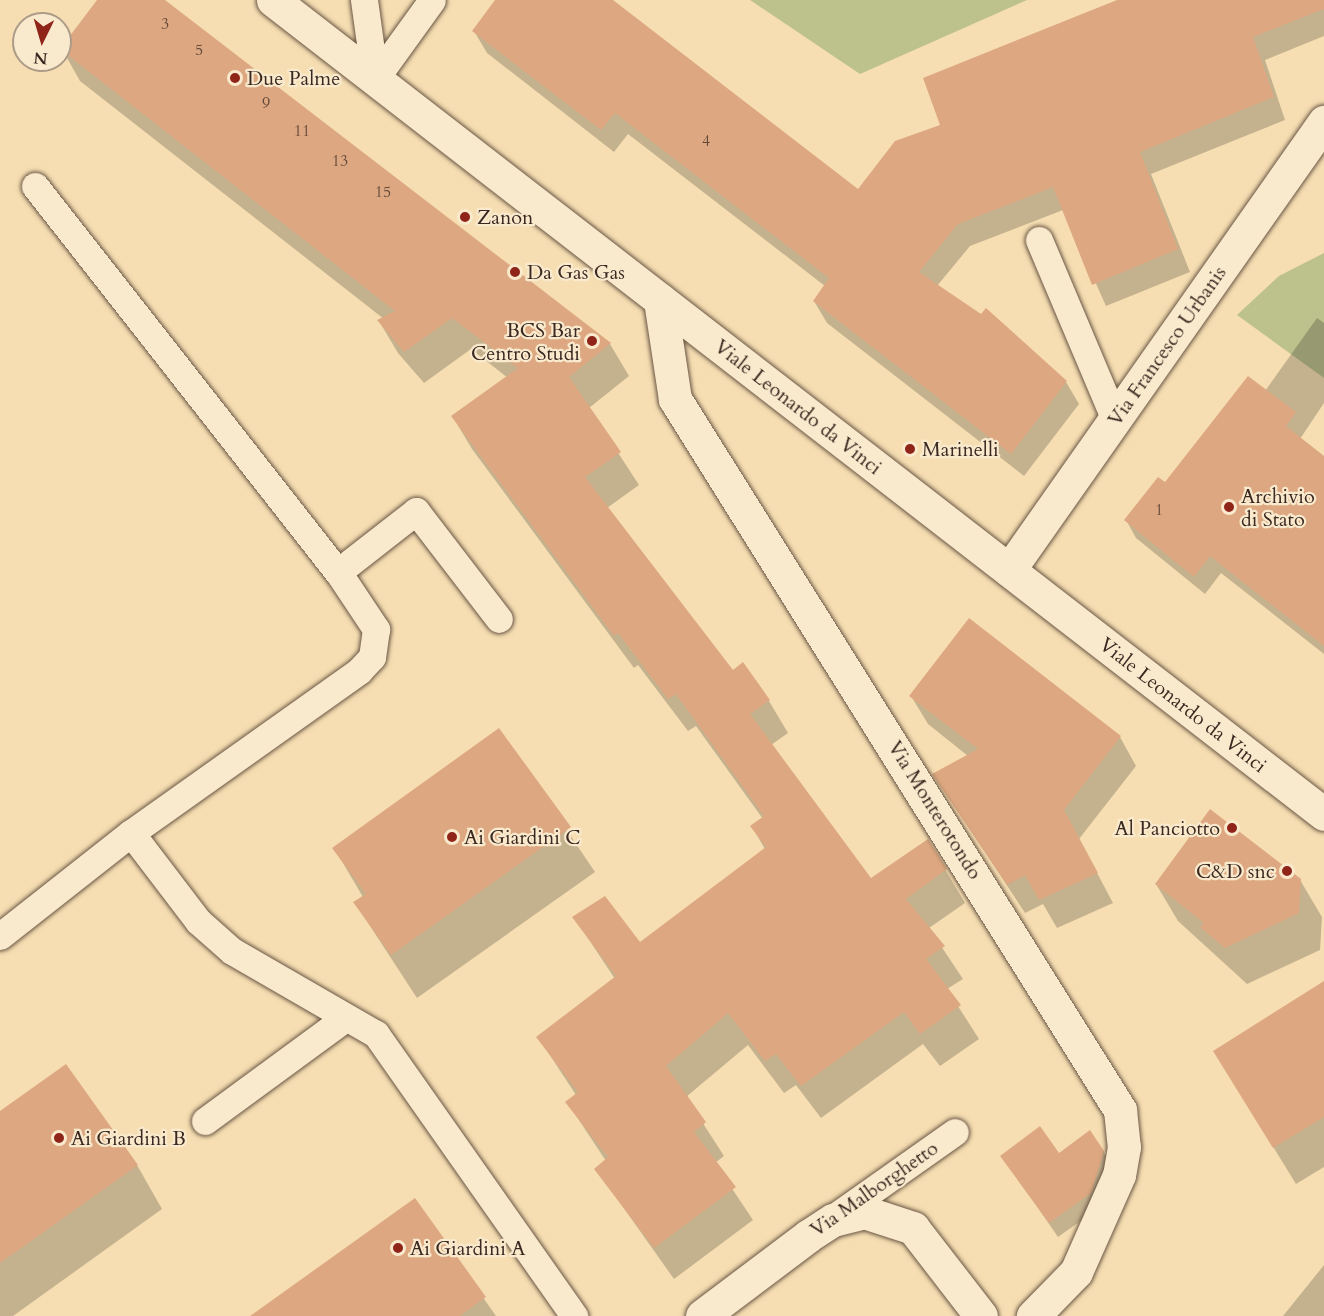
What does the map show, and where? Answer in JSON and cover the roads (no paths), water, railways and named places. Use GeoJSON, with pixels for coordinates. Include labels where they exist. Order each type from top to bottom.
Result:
{"type":"FeatureCollection","features":[{"type":"Feature","properties":{"kind":"street","name":"Viale Leonardo da Vinci"},"geometry":{"type":"LineString","coordinates":[[273,0],[1324,814]]}},
{"type":"Feature","properties":{"kind":"street","name":"Via Francesco Urbanis"},"geometry":{"type":"LineString","coordinates":[[1009,570],[1324,122]]}},
{"type":"Feature","properties":{"kind":"street","name":"Via Monterotondo"},"geometry":{"type":"LineString","coordinates":[[660,300],[675,399],[1120,1110],[1124,1147],[1119,1175],[1076,1272],[1033,1316]]}},
{"type":"Feature","properties":{"kind":"street","name":"Via Malborghetto"},"geometry":{"type":"LineString","coordinates":[[702,1316],[792,1246],[850,1214],[888,1215],[929,1243],[981,1316]]}},
{"type":"Feature","properties":{"kind":"lane"},"geometry":{"type":"LineString","coordinates":[[364,0],[375,79]]}},
{"type":"Feature","properties":{"kind":"lane"},"geometry":{"type":"LineString","coordinates":[[375,79],[432,0]]}},
{"type":"Feature","properties":{"kind":"lane"},"geometry":{"type":"LineString","coordinates":[[0,936],[131,833],[372,657],[376,629],[338,572],[35,186]]}},
{"type":"Feature","properties":{"kind":"lane"},"geometry":{"type":"LineString","coordinates":[[1039,240],[1115,420]]}},
{"type":"Feature","properties":{"kind":"lane"},"geometry":{"type":"LineString","coordinates":[[338,572],[416,512],[499,619]]}},
{"type":"Feature","properties":{"kind":"lane"},"geometry":{"type":"LineString","coordinates":[[131,833],[198,921],[232,951],[376,1034],[574,1316]]}},
{"type":"Feature","properties":{"kind":"lane"},"geometry":{"type":"LineString","coordinates":[[205,1121],[345,1018]]}},
{"type":"Feature","properties":{"kind":"lane","name":"Via Malborghetto"},"geometry":{"type":"LineString","coordinates":[[792,1246],[955,1132]]}},
{"type":"Feature","properties":{"kind":"place","name":"Due Palme"},"geometry":{"type":"Point","coordinates":[235,78]}},
{"type":"Feature","properties":{"kind":"place","name":"Zanon"},"geometry":{"type":"Point","coordinates":[465,217]}},
{"type":"Feature","properties":{"kind":"place","name":"Da Gas Gas"},"geometry":{"type":"Point","coordinates":[515,272]}},
{"type":"Feature","properties":{"kind":"place","name":"BCS Bar Centro Studi"},"geometry":{"type":"Point","coordinates":[592,341]}},
{"type":"Feature","properties":{"kind":"place","name":"Marinelli"},"geometry":{"type":"Point","coordinates":[910,449]}},
{"type":"Feature","properties":{"kind":"place","name":"Archivio di Stato"},"geometry":{"type":"Point","coordinates":[1229,507]}},
{"type":"Feature","properties":{"kind":"place","name":"Al Panciotto"},"geometry":{"type":"Point","coordinates":[1232,828]}},
{"type":"Feature","properties":{"kind":"place","name":"Ai Giardini C"},"geometry":{"type":"Point","coordinates":[452,837]}},
{"type":"Feature","properties":{"kind":"place","name":"C&D snc"},"geometry":{"type":"Point","coordinates":[1287,871]}},
{"type":"Feature","properties":{"kind":"place","name":"Ai Giardini B"},"geometry":{"type":"Point","coordinates":[59,1138]}},
{"type":"Feature","properties":{"kind":"place","name":"Ai Giardini A"},"geometry":{"type":"Point","coordinates":[398,1248]}}]}
